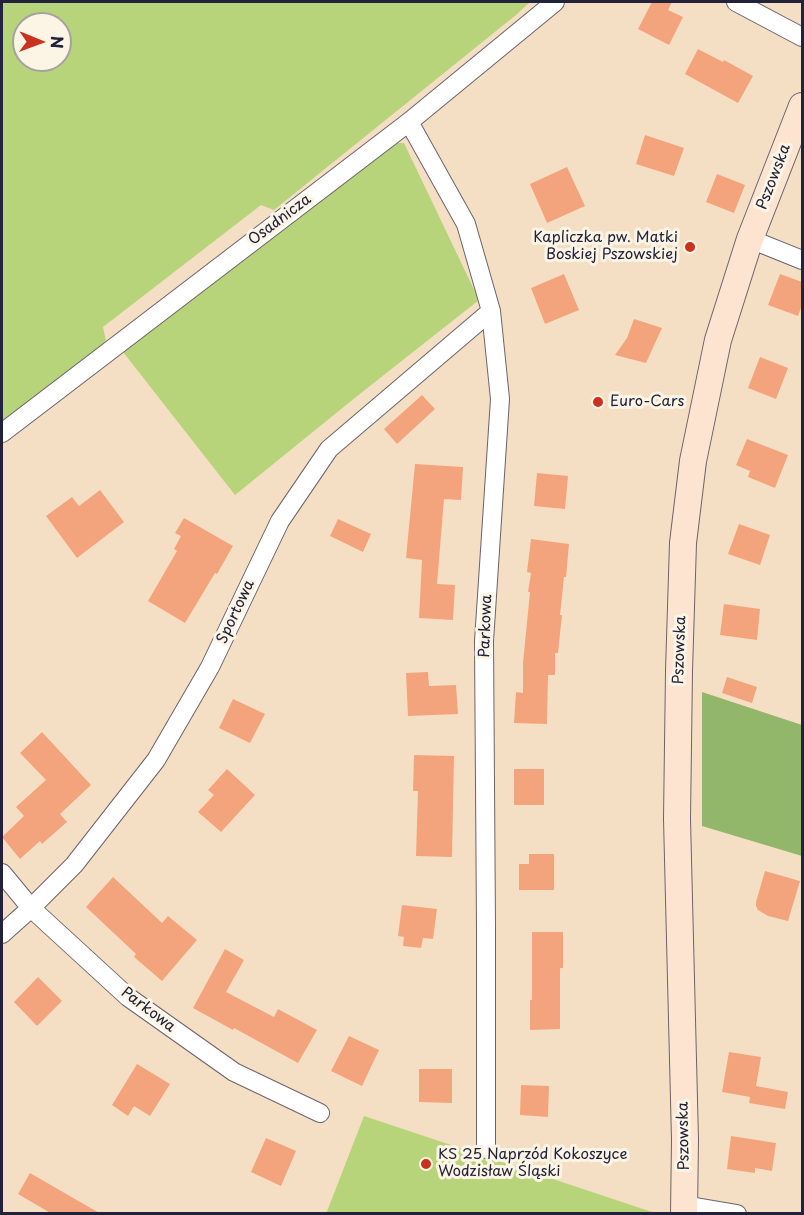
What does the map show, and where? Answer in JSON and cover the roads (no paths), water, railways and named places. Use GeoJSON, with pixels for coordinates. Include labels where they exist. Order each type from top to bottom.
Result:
{"type":"FeatureCollection","features":[{"type":"Feature","properties":{"kind":"main road","name":"Pszowska"},"geometry":{"type":"LineString","coordinates":[[684,1209],[677,819],[683,543],[693,461],[718,340],[750,239],[802,106]]}},
{"type":"Feature","properties":{"kind":"street","name":"Osadnicza"},"geometry":{"type":"LineString","coordinates":[[2,433],[409,122],[555,2]]}},
{"type":"Feature","properties":{"kind":"street"},"geometry":{"type":"LineString","coordinates":[[736,2],[802,37]]}},
{"type":"Feature","properties":{"kind":"street","name":"Parkowa"},"geometry":{"type":"LineString","coordinates":[[409,122],[466,224],[491,311],[500,399],[484,641],[486,1149]]}},
{"type":"Feature","properties":{"kind":"street"},"geometry":{"type":"LineString","coordinates":[[750,239],[802,260]]}},
{"type":"Feature","properties":{"kind":"street","name":"Sportowa"},"geometry":{"type":"LineString","coordinates":[[2,934],[74,865],[156,760],[210,667],[280,521],[329,449],[491,311]]}},
{"type":"Feature","properties":{"kind":"street","name":"Parkowa"},"geometry":{"type":"LineString","coordinates":[[2,873],[31,908],[128,997],[234,1072],[320,1113]]}},
{"type":"Feature","properties":{"kind":"street"},"geometry":{"type":"LineString","coordinates":[[684,1209],[737,1214]]}},
{"type":"Feature","properties":{"kind":"place","name":"Kapliczka pw. Matki Boskiej Pszowskiej"},"geometry":{"type":"Point","coordinates":[690,247]}},
{"type":"Feature","properties":{"kind":"place","name":"Euro-Cars"},"geometry":{"type":"Point","coordinates":[598,402]}},
{"type":"Feature","properties":{"kind":"place","name":"KS 25 Naprzód Kokoszyce Wodzisław Śląski"},"geometry":{"type":"Point","coordinates":[426,1164]}}]}
